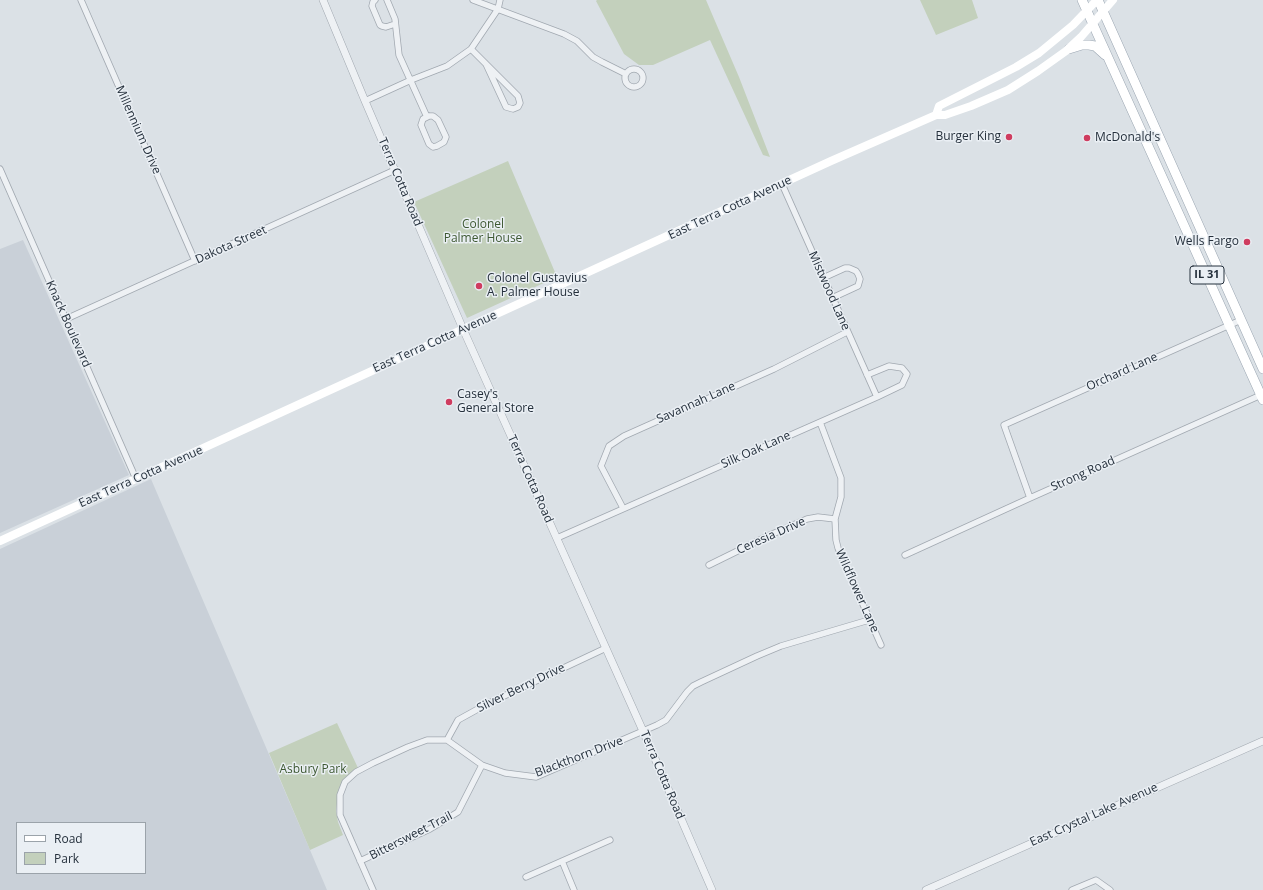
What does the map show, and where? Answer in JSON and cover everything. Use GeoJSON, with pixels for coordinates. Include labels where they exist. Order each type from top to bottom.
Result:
{"type":"FeatureCollection","features":[{"type":"Feature","properties":{"kind":"main road","name":"IL 31"},"geometry":{"type":"LineString","coordinates":[[1082,0],[1262,397]]}},
{"type":"Feature","properties":{"kind":"main road","name":"IL 31"},"geometry":{"type":"LineString","coordinates":[[1097,0],[1161,139],[1191,210],[1263,369]]}},
{"type":"Feature","properties":{"kind":"main road","name":"East Terra Cotta Avenue"},"geometry":{"type":"LineString","coordinates":[[936,115],[939,106],[1016,67],[1039,53],[1065,32],[1097,0]]}},
{"type":"Feature","properties":{"kind":"main road","name":"East Terra Cotta Avenue"},"geometry":{"type":"LineString","coordinates":[[0,541],[936,115],[945,115],[971,106],[1008,90],[1038,72],[1069,49],[1103,13],[1113,0]]}},
{"type":"Feature","properties":{"kind":"main road"},"geometry":{"type":"LineString","coordinates":[[1069,49],[1082,45],[1095,46],[1108,58]]}},
{"type":"Feature","properties":{"kind":"street","name":"Millennium Drive"},"geometry":{"type":"LineString","coordinates":[[81,0],[195,261]]}},
{"type":"Feature","properties":{"kind":"street","name":"Terra Cotta Road"},"geometry":{"type":"LineString","coordinates":[[323,0],[463,329],[643,731],[712,890]]}},
{"type":"Feature","properties":{"kind":"street"},"geometry":{"type":"LineString","coordinates":[[375,0],[372,6],[380,25],[386,27],[395,24]]}},
{"type":"Feature","properties":{"kind":"street"},"geometry":{"type":"LineString","coordinates":[[387,0],[394,16],[399,55],[427,117]]}},
{"type":"Feature","properties":{"kind":"street"},"geometry":{"type":"LineString","coordinates":[[473,0],[564,34],[578,41],[593,56],[626,74]]}},
{"type":"Feature","properties":{"kind":"street"},"geometry":{"type":"LineString","coordinates":[[365,101],[411,80],[448,66],[471,49],[498,9],[500,0]]}},
{"type":"Feature","properties":{"kind":"street"},"geometry":{"type":"LineString","coordinates":[[471,49],[486,64],[518,96],[520,103],[518,107],[513,109],[506,107],[486,64]]}},
{"type":"Feature","properties":{"kind":"street"},"geometry":{"type":"LineString","coordinates":[[433,116],[438,120],[446,137],[446,140],[442,145],[435,147],[429,144],[421,125],[423,119],[427,117],[433,116]]}},
{"type":"Feature","properties":{"kind":"street","name":"Knack Boulevard"},"geometry":{"type":"LineString","coordinates":[[0,169],[136,479]]}},
{"type":"Feature","properties":{"kind":"street","name":"Dakota Street"},"geometry":{"type":"LineString","coordinates":[[66,319],[395,170]]}},
{"type":"Feature","properties":{"kind":"street","name":"Mistwood Lane"},"geometry":{"type":"LineString","coordinates":[[782,184],[877,397]]}},
{"type":"Feature","properties":{"kind":"street"},"geometry":{"type":"LineString","coordinates":[[823,278],[845,268],[853,269],[858,274],[860,279],[858,286],[832,298]]}},
{"type":"Feature","properties":{"kind":"street","name":"Orchard Lane"},"geometry":{"type":"LineString","coordinates":[[1030,498],[1004,425],[1241,320]]}},
{"type":"Feature","properties":{"kind":"street","name":"Savannah Lane"},"geometry":{"type":"LineString","coordinates":[[623,508],[601,466],[609,446],[624,436],[774,369],[847,332]]}},
{"type":"Feature","properties":{"kind":"street","name":"Silk Oak Lane"},"geometry":{"type":"LineString","coordinates":[[557,538],[877,397],[902,385],[908,374],[902,368],[889,366],[867,375]]}},
{"type":"Feature","properties":{"kind":"street","name":"Strong Road"},"geometry":{"type":"LineString","coordinates":[[905,555],[1030,498],[1262,397]]}},
{"type":"Feature","properties":{"kind":"street","name":"Wildflower Lane"},"geometry":{"type":"LineString","coordinates":[[820,422],[841,478],[841,497],[836,519],[836,540],[840,554],[881,645]]}},
{"type":"Feature","properties":{"kind":"street","name":"Ceresia Drive"},"geometry":{"type":"LineString","coordinates":[[709,565],[770,535],[807,519],[818,517],[836,519]]}},
{"type":"Feature","properties":{"kind":"street","name":"Blackthorn Drive"},"geometry":{"type":"LineString","coordinates":[[447,740],[482,765],[505,773],[536,777],[657,725],[666,720],[693,686],[756,656],[781,646],[869,620]]}},
{"type":"Feature","properties":{"kind":"street","name":"Silver Berry Drive"},"geometry":{"type":"LineString","coordinates":[[447,740],[458,720],[487,704],[606,648]]}},
{"type":"Feature","properties":{"kind":"street"},"geometry":{"type":"LineString","coordinates":[[374,890],[340,815],[340,795],[345,782],[356,772],[408,746],[427,740],[447,740]]}},
{"type":"Feature","properties":{"kind":"street","name":"East Crystal Lake Avenue"},"geometry":{"type":"LineString","coordinates":[[926,890],[1263,741]]}},
{"type":"Feature","properties":{"kind":"street","name":"Bittersweet Trail"},"geometry":{"type":"LineString","coordinates":[[360,861],[430,829],[458,812],[482,765]]}},
{"type":"Feature","properties":{"kind":"street"},"geometry":{"type":"LineString","coordinates":[[526,877],[610,840]]}},
{"type":"Feature","properties":{"kind":"street"},"geometry":{"type":"LineString","coordinates":[[562,862],[574,890]]}},
{"type":"Feature","properties":{"kind":"street"},"geometry":{"type":"LineString","coordinates":[[1072,890],[1096,880],[1110,890]]}},
{"type":"Feature","properties":{"kind":"shaded area"},"geometry":{"type":"Polygon","coordinates":[[[23,240],[129,475],[0,533],[0,249],[23,240]]]}},
{"type":"Feature","properties":{"kind":"shaded area"},"geometry":{"type":"Polygon","coordinates":[[[151,479],[327,890],[0,890],[0,549],[151,479]]]}},
{"type":"Feature","properties":{"kind":"green space"},"geometry":{"type":"Polygon","coordinates":[[[706,0],[739,77],[770,157],[763,155],[710,40],[653,65],[639,65],[624,54],[596,1],[706,0]]]}},
{"type":"Feature","properties":{"kind":"green space"},"geometry":{"type":"Polygon","coordinates":[[[920,0],[972,0],[978,18],[936,35],[920,0]]]}},
{"type":"Feature","properties":{"kind":"green space","name":"Colonel Palmer House"},"geometry":{"type":"Polygon","coordinates":[[[508,161],[557,277],[467,318],[414,202],[508,161]]]}},
{"type":"Feature","properties":{"kind":"green space","name":"Asbury Park"},"geometry":{"type":"Polygon","coordinates":[[[337,723],[358,768],[344,781],[338,795],[336,811],[343,835],[310,850],[269,753],[337,723]]]}},
{"type":"Feature","properties":{"kind":"place","name":"Burger King"},"geometry":{"type":"Point","coordinates":[1009,137]}},
{"type":"Feature","properties":{"kind":"place","name":"McDonald's"},"geometry":{"type":"Point","coordinates":[1087,138]}},
{"type":"Feature","properties":{"kind":"place","name":"Wells Fargo"},"geometry":{"type":"Point","coordinates":[1247,242]}},
{"type":"Feature","properties":{"kind":"place","name":"Colonel Gustavius A. Palmer House"},"geometry":{"type":"Point","coordinates":[479,286]}},
{"type":"Feature","properties":{"kind":"place","name":"Casey's General Store"},"geometry":{"type":"Point","coordinates":[449,402]}}]}
